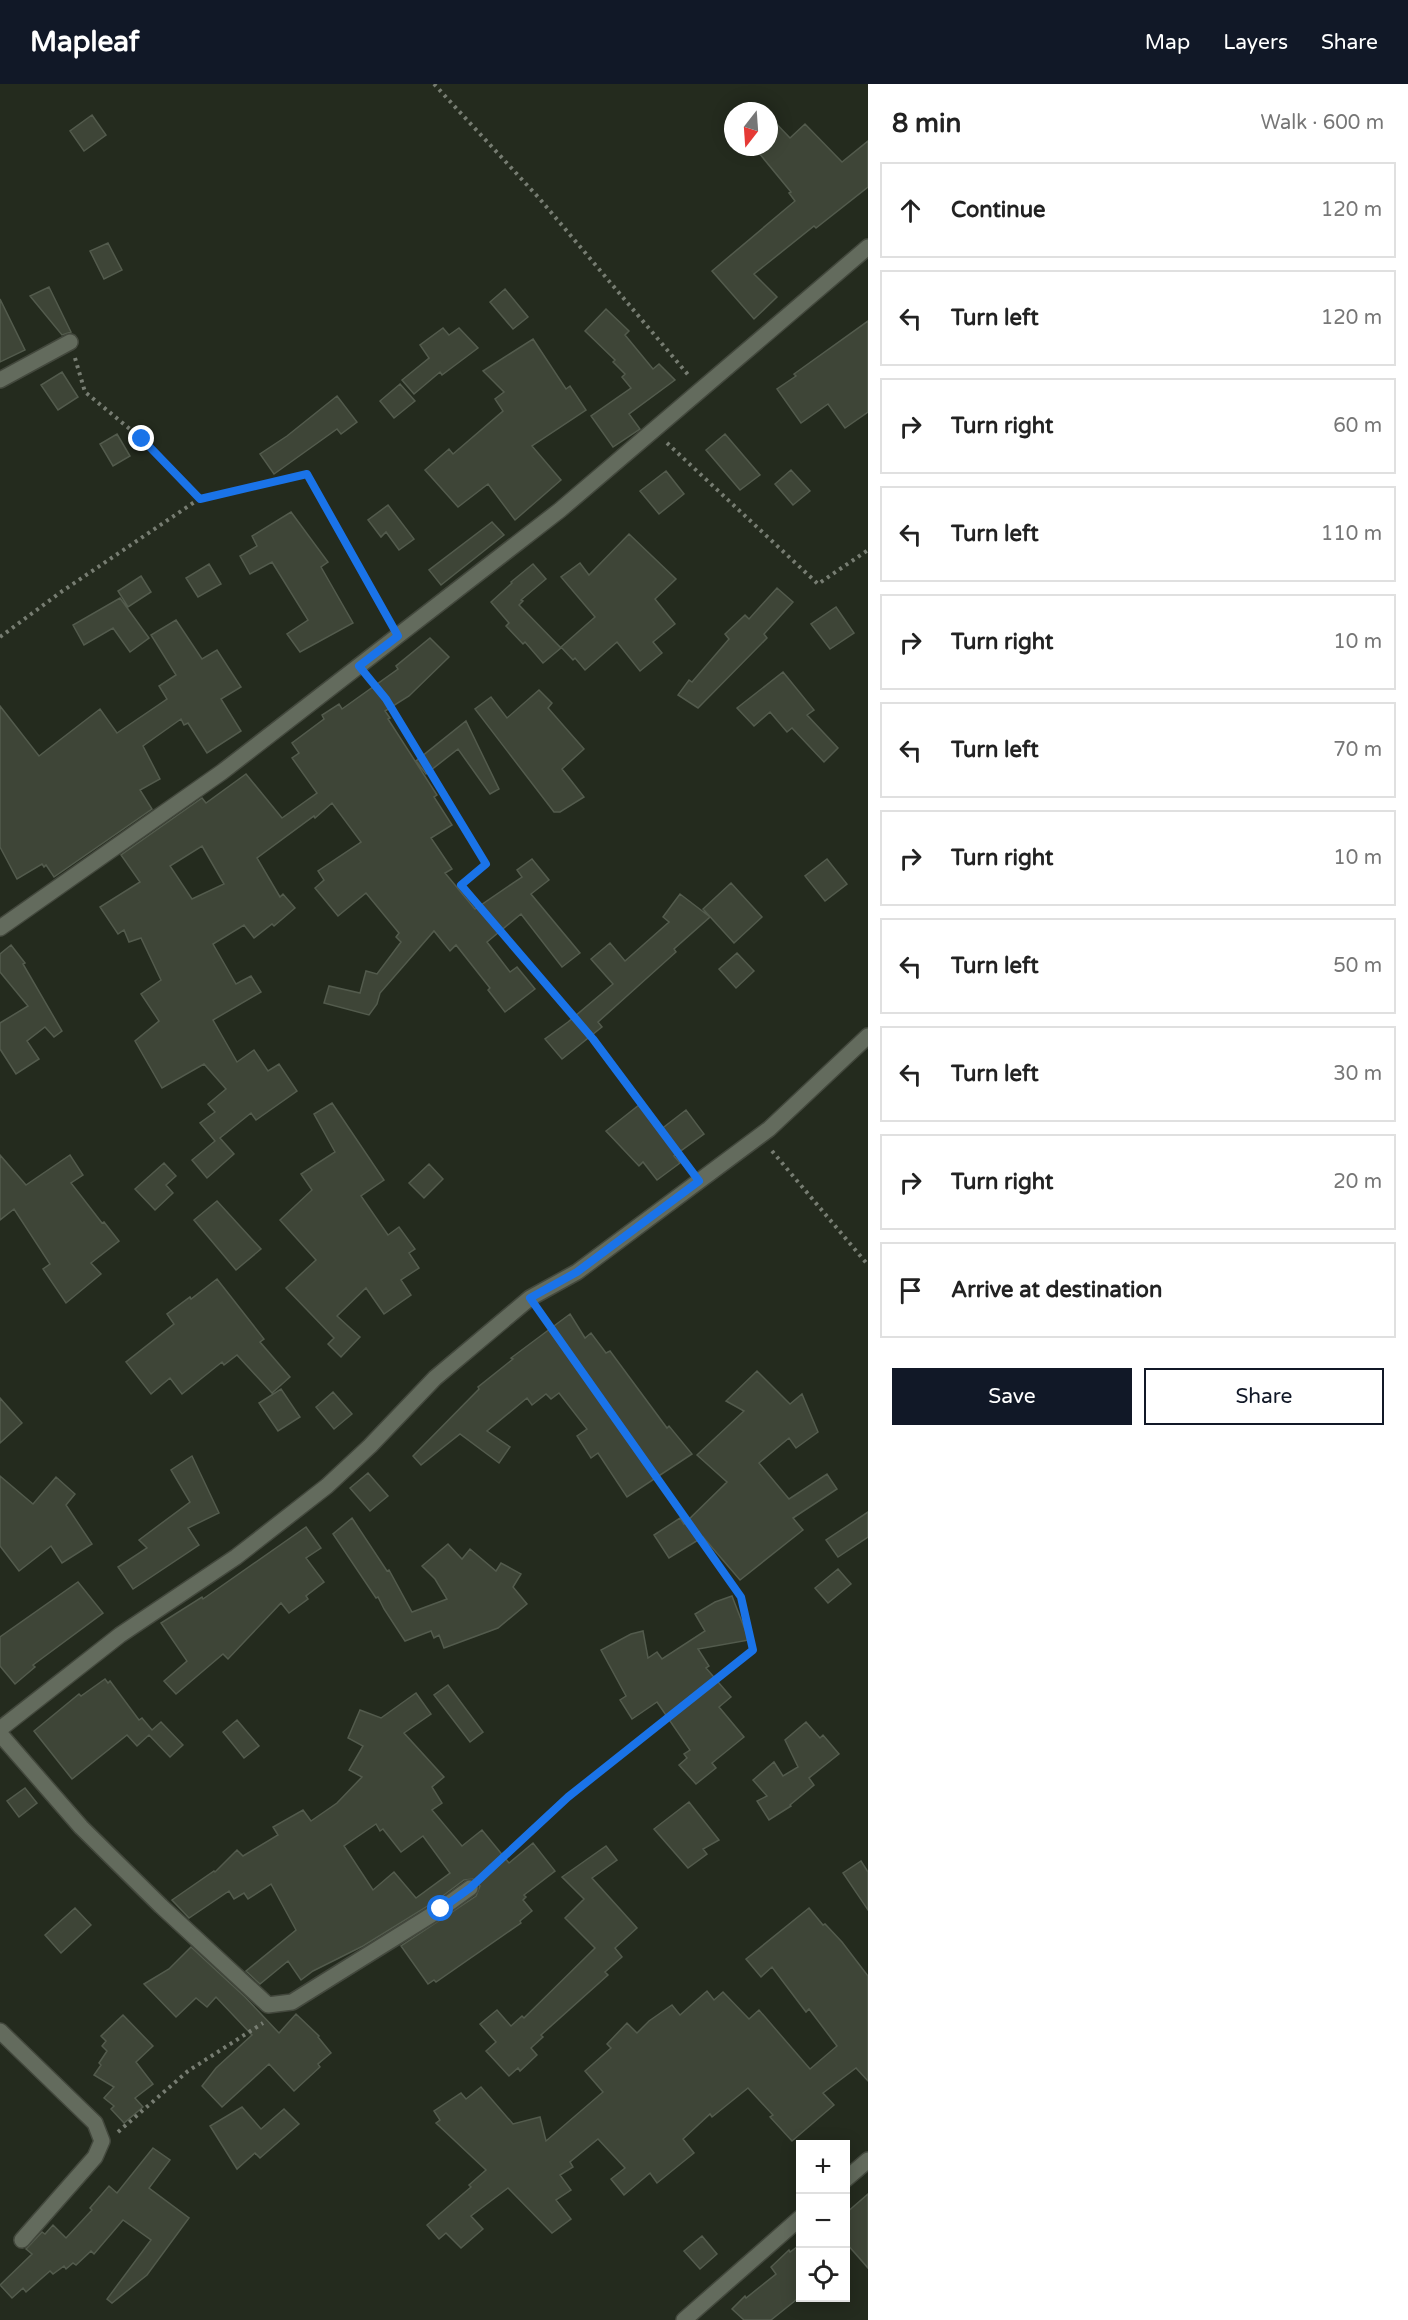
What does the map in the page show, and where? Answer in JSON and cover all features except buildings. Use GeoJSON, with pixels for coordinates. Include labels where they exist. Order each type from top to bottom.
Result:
{"type":"FeatureCollection","features":[{"type":"Feature","properties":{"kind":"street"},"geometry":{"type":"LineString","coordinates":[[0,928],[222,772],[560,510],[868,247]]}},
{"type":"Feature","properties":{"kind":"street"},"geometry":{"type":"LineString","coordinates":[[0,380],[70,342]]}},
{"type":"Feature","properties":{"kind":"street"},"geometry":{"type":"LineString","coordinates":[[470,1888],[441,1909],[292,2002],[268,2005],[161,1906],[81,1827],[0,1731],[120,1635],[236,1557],[327,1486],[370,1446],[435,1378],[530,1298],[577,1272],[769,1128],[868,1036]]}},
{"type":"Feature","properties":{"kind":"street"},"geometry":{"type":"LineString","coordinates":[[0,2031],[95,2124],[102,2141],[95,2157],[22,2240]]}},
{"type":"Feature","properties":{"kind":"street"},"geometry":{"type":"LineString","coordinates":[[850,2176],[868,2160]]}},
{"type":"Feature","properties":{"kind":"street"},"geometry":{"type":"LineString","coordinates":[[684,2320],[796,2222]]}},
{"type":"Feature","properties":{"kind":"path"},"geometry":{"type":"LineString","coordinates":[[434,84],[539,198],[701,390]]}},
{"type":"Feature","properties":{"kind":"path"},"geometry":{"type":"LineString","coordinates":[[70,342],[85,392],[142,439],[200,499]]}},
{"type":"Feature","properties":{"kind":"path"},"geometry":{"type":"LineString","coordinates":[[653,430],[818,584],[868,550]]}},
{"type":"Feature","properties":{"kind":"path"},"geometry":{"type":"LineString","coordinates":[[0,638],[61,592],[200,499],[307,474],[398,636]]}},
{"type":"Feature","properties":{"kind":"path"},"geometry":{"type":"LineString","coordinates":[[359,666],[386,699],[486,864],[461,885],[593,1039],[699,1181]]}},
{"type":"Feature","properties":{"kind":"path"},"geometry":{"type":"LineString","coordinates":[[759,1135],[868,1264]]}},
{"type":"Feature","properties":{"kind":"path"},"geometry":{"type":"LineString","coordinates":[[470,1888],[568,1797],[753,1650],[741,1597],[530,1298]]}},
{"type":"Feature","properties":{"kind":"path"},"geometry":{"type":"LineString","coordinates":[[102,2141],[123,2129],[188,2071],[266,2021],[273,2015],[278,2004]]}},
{"type":"Feature","properties":{"kind":"route"},"geometry":{"type":"LineString","coordinates":[[142,439],[200,499],[307,474],[398,636],[359,666],[386,699],[486,864],[461,885],[593,1039],[699,1181],[577,1272],[530,1298],[741,1597],[753,1650],[568,1797],[470,1888],[441,1909]]}}]}
